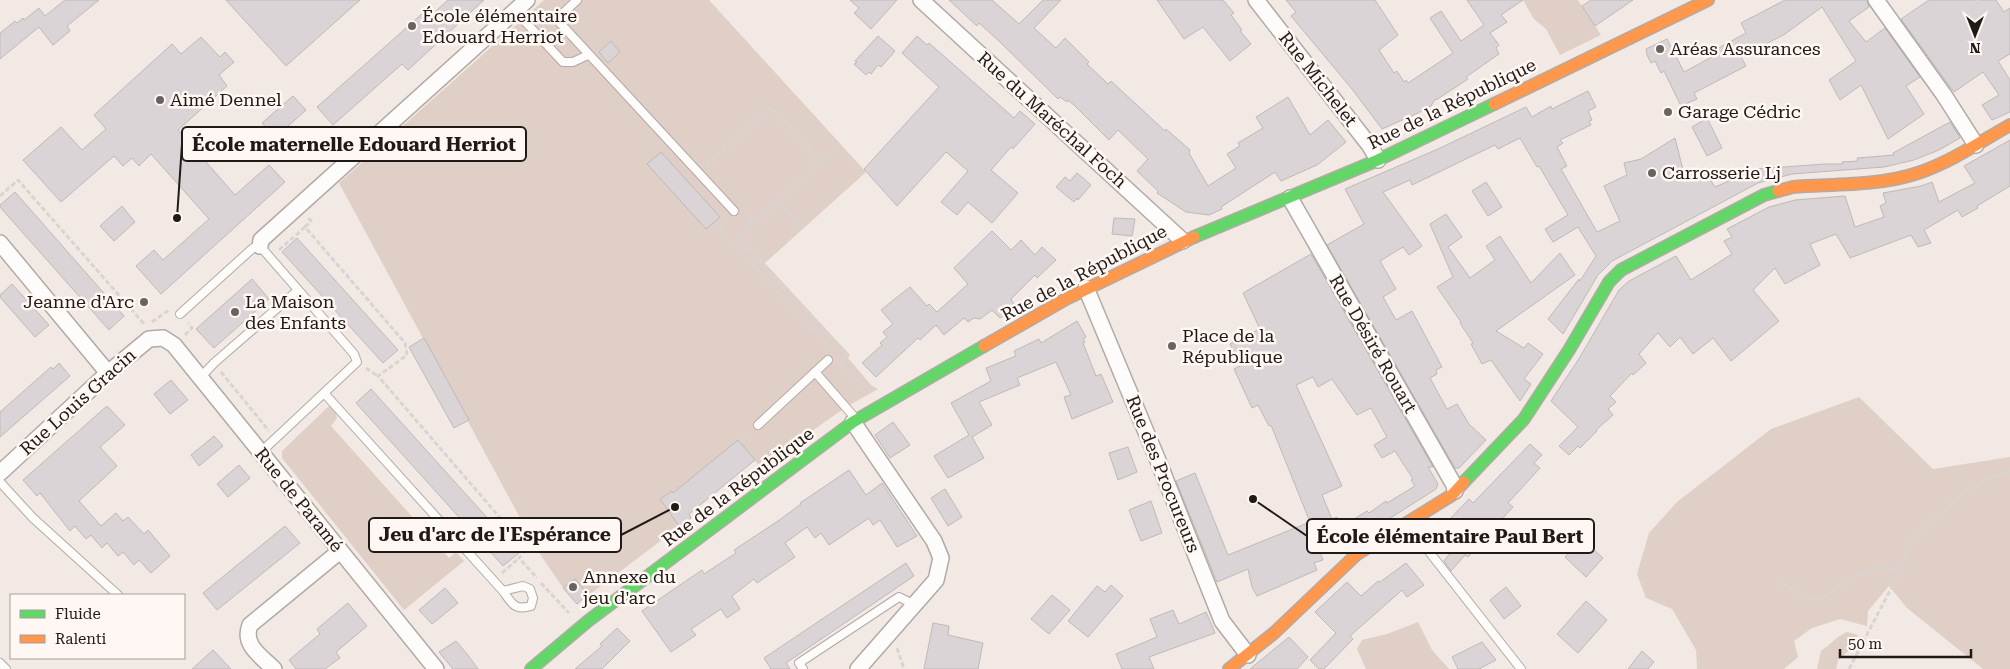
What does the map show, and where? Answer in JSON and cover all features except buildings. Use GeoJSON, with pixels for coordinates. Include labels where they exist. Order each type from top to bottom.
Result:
{"type":"FeatureCollection","features":[{"type":"Feature","properties":{"kind":"street"},"geometry":{"type":"LineString","coordinates":[[260,246],[261,240],[527,0]]}},
{"type":"Feature","properties":{"kind":"street","name":"Rue du Maréchal Foch"},"geometry":{"type":"LineString","coordinates":[[921,0],[1182,241]]}},
{"type":"Feature","properties":{"kind":"street","name":"Rue Michelet"},"geometry":{"type":"LineString","coordinates":[[1256,0],[1370,146],[1378,160]]}},
{"type":"Feature","properties":{"kind":"street","name":"Rue de la République"},"geometry":{"type":"LineString","coordinates":[[531,669],[581,627],[855,421],[1086,288],[1182,241],[1290,198],[1378,160],[1708,0]]}},
{"type":"Feature","properties":{"kind":"street"},"geometry":{"type":"LineString","coordinates":[[1876,0],[1944,95],[1976,145]]}},
{"type":"Feature","properties":{"kind":"street"},"geometry":{"type":"LineString","coordinates":[[1229,669],[1274,633],[1357,554],[1452,495],[1524,419],[1569,350],[1609,282],[1621,270],[1764,195],[1793,187],[1886,180],[1918,173],[1945,162],[2010,125]]}},
{"type":"Feature","properties":{"kind":"street","name":"Rue Désiré Rouart"},"geometry":{"type":"LineString","coordinates":[[1290,198],[1454,485],[1455,491]]}},
{"type":"Feature","properties":{"kind":"street"},"geometry":{"type":"LineString","coordinates":[[0,243],[108,373]]}},
{"type":"Feature","properties":{"kind":"street","name":"Rue des Procureurs"},"geometry":{"type":"LineString","coordinates":[[1086,288],[1222,621],[1248,655]]}},
{"type":"Feature","properties":{"kind":"street","name":"Rue Louis Gracin"},"geometry":{"type":"LineString","coordinates":[[0,473],[108,373],[149,339],[158,337]]}},
{"type":"Feature","properties":{"kind":"street","name":"Rue de Paramé"},"geometry":{"type":"LineString","coordinates":[[158,337],[164,338],[174,345],[436,669]]}},
{"type":"Feature","properties":{"kind":"street"},"geometry":{"type":"LineString","coordinates":[[855,421],[939,551],[941,558],[936,580],[858,669]]}},
{"type":"Feature","properties":{"kind":"street"},"geometry":{"type":"LineString","coordinates":[[274,669],[248,642],[247,634],[250,625],[340,551]]}},
{"type":"Feature","properties":{"kind":"lane"},"geometry":{"type":"LineString","coordinates":[[577,0],[559,17],[560,24],[738,211]]}},
{"type":"Feature","properties":{"kind":"lane"},"geometry":{"type":"LineString","coordinates":[[515,11],[563,62],[573,62],[588,54]]}},
{"type":"Feature","properties":{"kind":"lane"},"geometry":{"type":"LineString","coordinates":[[180,314],[254,248],[260,246],[354,354],[357,362],[261,452]]}},
{"type":"Feature","properties":{"kind":"lane"},"geometry":{"type":"LineString","coordinates":[[200,378],[298,291]]}},
{"type":"Feature","properties":{"kind":"lane"},"geometry":{"type":"LineString","coordinates":[[758,425],[828,360]]}},
{"type":"Feature","properties":{"kind":"lane"},"geometry":{"type":"LineString","coordinates":[[815,372],[855,421]]}},
{"type":"Feature","properties":{"kind":"lane"},"geometry":{"type":"LineString","coordinates":[[324,393],[504,591]]}},
{"type":"Feature","properties":{"kind":"lane"},"geometry":{"type":"LineString","coordinates":[[0,482],[33,518],[117,594]]}},
{"type":"Feature","properties":{"kind":"lane"},"geometry":{"type":"LineString","coordinates":[[1409,522],[1416,535],[1521,669]]}},
{"type":"Feature","properties":{"kind":"lane"},"geometry":{"type":"LineString","coordinates":[[803,669],[799,663],[899,597],[913,604]]}},
{"type":"Feature","properties":{"kind":"lane"},"geometry":{"type":"LineString","coordinates":[[0,663],[6,669]]}},
{"type":"Feature","properties":{"kind":"path"},"geometry":{"type":"LineString","coordinates":[[704,168],[770,107],[821,162]]}},
{"type":"Feature","properties":{"kind":"path"},"geometry":{"type":"LineString","coordinates":[[834,150],[739,238],[846,355],[840,362],[869,394]]}},
{"type":"Feature","properties":{"kind":"path"},"geometry":{"type":"LineString","coordinates":[[0,196],[18,180],[147,327],[168,310],[175,310],[180,314],[192,328],[174,345]]}},
{"type":"Feature","properties":{"kind":"path"},"geometry":{"type":"LineString","coordinates":[[778,202],[800,226]]}},
{"type":"Feature","properties":{"kind":"path"},"geometry":{"type":"LineString","coordinates":[[754,224],[738,211],[718,228],[835,353],[828,360]]}},
{"type":"Feature","properties":{"kind":"path"},"geometry":{"type":"LineString","coordinates":[[270,259],[311,221]]}},
{"type":"Feature","properties":{"kind":"path"},"geometry":{"type":"LineString","coordinates":[[305,227],[405,343],[407,355],[378,376],[527,549],[494,580]]}},
{"type":"Feature","properties":{"kind":"path"},"geometry":{"type":"LineString","coordinates":[[214,364],[276,438]]}},
{"type":"Feature","properties":{"kind":"path"},"geometry":{"type":"LineString","coordinates":[[1849,669],[1899,571],[1913,538],[1968,490],[1983,480],[2010,471]]}},
{"type":"Feature","properties":{"kind":"path"},"geometry":{"type":"LineString","coordinates":[[519,558],[581,627]]}},
{"type":"Feature","properties":{"kind":"path"},"geometry":{"type":"LineString","coordinates":[[1776,581],[1810,598],[1823,598],[1857,575],[1880,567],[1899,571]]}},
{"type":"Feature","properties":{"kind":"shaded area"},"geometry":{"type":"Polygon","coordinates":[[[544,0],[709,0],[866,172],[765,263],[850,355],[848,358],[872,386],[878,389],[846,407],[761,467],[754,460],[689,514],[691,518],[577,604],[563,588],[538,551],[339,183],[544,0]]]}},
{"type":"Feature","properties":{"kind":"shaded area"},"geometry":{"type":"Polygon","coordinates":[[[1523,0],[1578,0],[1601,35],[1560,55],[1546,29],[1534,19],[1523,0]]]}},
{"type":"Feature","properties":{"kind":"shaded area"},"geometry":{"type":"Polygon","coordinates":[[[1859,397],[1933,469],[2010,457],[2010,669],[1983,669],[1907,608],[1889,586],[1868,611],[1867,626],[1840,619],[1812,628],[1794,641],[1798,657],[1784,669],[1697,669],[1696,650],[1672,609],[1646,598],[1637,574],[1649,533],[1677,502],[1771,429],[1859,397]]]}},
{"type":"Feature","properties":{"kind":"shaded area"},"geometry":{"type":"Polygon","coordinates":[[[329,406],[336,413],[337,418],[331,426],[449,558],[456,552],[464,561],[404,610],[282,458],[282,451],[329,406]]]}},
{"type":"Feature","properties":{"kind":"shaded area"},"geometry":{"type":"Polygon","coordinates":[[[1418,622],[1432,650],[1449,669],[1366,669],[1357,649],[1362,640],[1387,634],[1418,622]]]}},
{"type":"Feature","properties":{"kind":"shaded area"},"geometry":{"type":"Polygon","coordinates":[[[1847,632],[1858,635],[1852,648],[1838,660],[1836,669],[1817,669],[1821,651],[1847,632]]]}},
{"type":"Feature","properties":{"kind":"traffic: fast"},"geometry":{"type":"LineString","coordinates":[[1194,237],[1378,160],[1494,104]]}},
{"type":"Feature","properties":{"kind":"traffic: fast"},"geometry":{"type":"LineString","coordinates":[[1464,482],[1524,419],[1569,350],[1609,282],[1621,270],[1764,195],[1778,191]]}},
{"type":"Feature","properties":{"kind":"traffic: fast"},"geometry":{"type":"LineString","coordinates":[[531,669],[588,621],[853,422],[984,346]]}},
{"type":"Feature","properties":{"kind":"traffic: slow"},"geometry":{"type":"LineString","coordinates":[[1494,104],[1708,0]]}},
{"type":"Feature","properties":{"kind":"traffic: slow"},"geometry":{"type":"LineString","coordinates":[[1778,191],[1793,187],[1856,184],[1888,180],[1918,173],[1954,157],[2010,125]]}},
{"type":"Feature","properties":{"kind":"traffic: slow"},"geometry":{"type":"LineString","coordinates":[[984,346],[1066,299],[1194,237]]}},
{"type":"Feature","properties":{"kind":"traffic: slow"},"geometry":{"type":"LineString","coordinates":[[1229,669],[1274,633],[1357,554],[1452,495],[1464,482]]}},
{"type":"Feature","properties":{"kind":"place","name":"École élémentaire Edouard Herriot"},"geometry":{"type":"Point","coordinates":[412,26]}},
{"type":"Feature","properties":{"kind":"place","name":"Aréas Assurances"},"geometry":{"type":"Point","coordinates":[1660,49]}},
{"type":"Feature","properties":{"kind":"place","name":"Aimé Dennel"},"geometry":{"type":"Point","coordinates":[160,100]}},
{"type":"Feature","properties":{"kind":"place","name":"Garage Cédric"},"geometry":{"type":"Point","coordinates":[1668,112]}},
{"type":"Feature","properties":{"kind":"place","name":"Carrosserie Lj"},"geometry":{"type":"Point","coordinates":[1652,173]}},
{"type":"Feature","properties":{"kind":"place","name":"École maternelle Edouard Herriot"},"geometry":{"type":"Point","coordinates":[177,218]}},
{"type":"Feature","properties":{"kind":"place","name":"Jeanne d'Arc"},"geometry":{"type":"Point","coordinates":[144,302]}},
{"type":"Feature","properties":{"kind":"place","name":"La Maison des Enfants"},"geometry":{"type":"Point","coordinates":[235,312]}},
{"type":"Feature","properties":{"kind":"place","name":"Place de la République"},"geometry":{"type":"Point","coordinates":[1172,346]}},
{"type":"Feature","properties":{"kind":"place","name":"École élémentaire Paul Bert"},"geometry":{"type":"Point","coordinates":[1253,499]}},
{"type":"Feature","properties":{"kind":"place","name":"Jeu d'arc de l'Espérance"},"geometry":{"type":"Point","coordinates":[675,507]}},
{"type":"Feature","properties":{"kind":"place","name":"Annexe du jeu d'arc"},"geometry":{"type":"Point","coordinates":[573,587]}}]}
